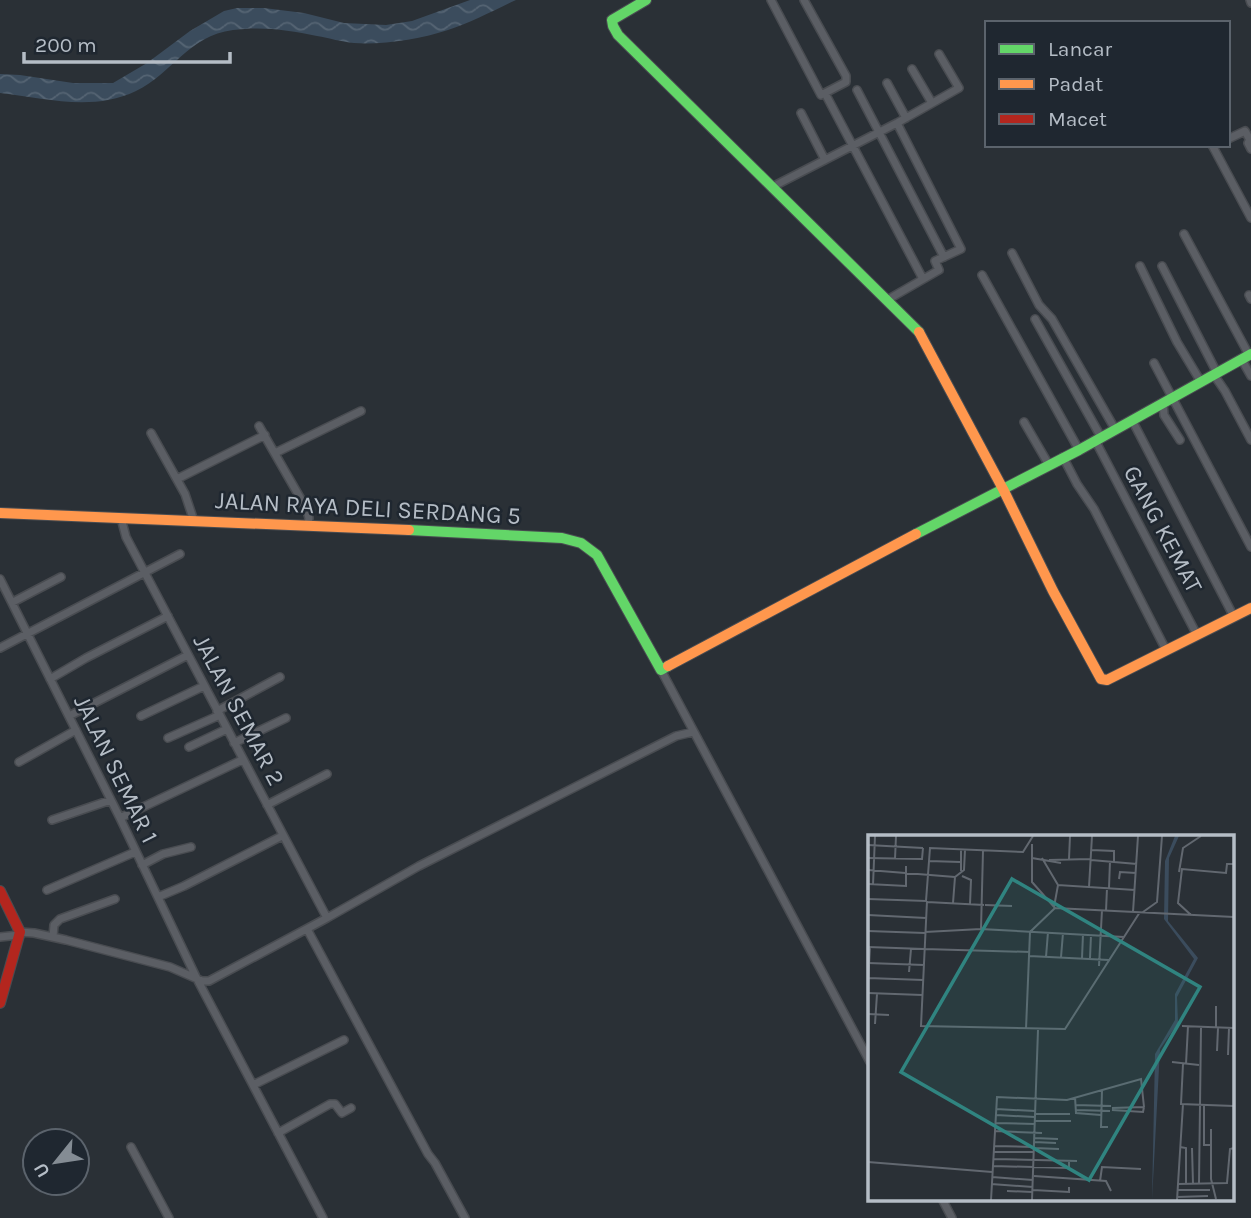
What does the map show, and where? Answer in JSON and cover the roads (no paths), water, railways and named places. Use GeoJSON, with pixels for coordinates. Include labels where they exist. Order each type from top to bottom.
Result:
{"type":"FeatureCollection","features":[{"type":"Feature","properties":{"kind":"street"},"geometry":{"type":"LineString","coordinates":[[646,0],[612,20],[618,35],[923,337],[1101,679],[1107,680],[1251,608]]}},
{"type":"Feature","properties":{"kind":"street"},"geometry":{"type":"LineString","coordinates":[[771,0],[821,94],[846,82],[846,76],[804,0]]}},
{"type":"Feature","properties":{"kind":"street"},"geometry":{"type":"LineString","coordinates":[[772,187],[959,89],[939,54]]}},
{"type":"Feature","properties":{"kind":"street"},"geometry":{"type":"LineString","coordinates":[[912,69],[932,103]]}},
{"type":"Feature","properties":{"kind":"street"},"geometry":{"type":"LineString","coordinates":[[887,83],[906,118]]}},
{"type":"Feature","properties":{"kind":"street"},"geometry":{"type":"LineString","coordinates":[[857,89],[944,257]]}},
{"type":"Feature","properties":{"kind":"street"},"geometry":{"type":"LineString","coordinates":[[827,97],[923,279]]}},
{"type":"Feature","properties":{"kind":"street"},"geometry":{"type":"LineString","coordinates":[[801,113],[825,160]]}},
{"type":"Feature","properties":{"kind":"street"},"geometry":{"type":"LineString","coordinates":[[887,300],[939,270],[935,261],[961,249],[897,123]]}},
{"type":"Feature","properties":{"kind":"street"},"geometry":{"type":"LineString","coordinates":[[1230,138],[1245,131],[1250,139],[1248,143],[1251,149]]}},
{"type":"Feature","properties":{"kind":"street"},"geometry":{"type":"LineString","coordinates":[[1215,147],[1251,218]]}},
{"type":"Feature","properties":{"kind":"street"},"geometry":{"type":"LineString","coordinates":[[1184,234],[1247,357],[1251,376]]}},
{"type":"Feature","properties":{"kind":"street"},"geometry":{"type":"LineString","coordinates":[[1013,253],[1039,305],[1052,319],[1115,429]]}},
{"type":"Feature","properties":{"kind":"street"},"geometry":{"type":"LineString","coordinates":[[1140,266],[1177,342],[1201,382]]}},
{"type":"Feature","properties":{"kind":"street"},"geometry":{"type":"LineString","coordinates":[[1162,266],[1251,440]]}},
{"type":"Feature","properties":{"kind":"street"},"geometry":{"type":"LineString","coordinates":[[982,275],[1079,450]]}},
{"type":"Feature","properties":{"kind":"street","name":"GANG KEMAT"},"geometry":{"type":"LineString","coordinates":[[1035,319],[1197,635]]}},
{"type":"Feature","properties":{"kind":"street"},"geometry":{"type":"LineString","coordinates":[[868,1058],[661,670],[1079,450],[1247,357]]}},
{"type":"Feature","properties":{"kind":"street"},"geometry":{"type":"LineString","coordinates":[[1154,363],[1168,401],[1251,547]]}},
{"type":"Feature","properties":{"kind":"street"},"geometry":{"type":"LineString","coordinates":[[1168,401],[1164,415],[1180,440]]}},
{"type":"Feature","properties":{"kind":"street"},"geometry":{"type":"LineString","coordinates":[[275,453],[361,411]]}},
{"type":"Feature","properties":{"kind":"street"},"geometry":{"type":"LineString","coordinates":[[1132,420],[1234,617]]}},
{"type":"Feature","properties":{"kind":"street"},"geometry":{"type":"LineString","coordinates":[[1024,422],[1049,465]]}},
{"type":"Feature","properties":{"kind":"street"},"geometry":{"type":"LineString","coordinates":[[259,426],[306,508],[308,525]]}},
{"type":"Feature","properties":{"kind":"street"},"geometry":{"type":"LineString","coordinates":[[152,433],[185,494],[194,521]]}},
{"type":"Feature","properties":{"kind":"street"},"geometry":{"type":"LineString","coordinates":[[177,480],[265,435]]}},
{"type":"Feature","properties":{"kind":"street"},"geometry":{"type":"LineString","coordinates":[[1063,457],[1094,509],[1166,650]]}},
{"type":"Feature","properties":{"kind":"street","name":"JALAN RAYA DELI SERDANG 5"},"geometry":{"type":"LineString","coordinates":[[0,513],[308,525],[562,538],[582,542],[597,555],[661,670]]}},
{"type":"Feature","properties":{"kind":"street","name":"JALAN SEMAR 2"},"geometry":{"type":"LineString","coordinates":[[121,519],[123,529],[167,616],[327,918]]}},
{"type":"Feature","properties":{"kind":"street"},"geometry":{"type":"LineString","coordinates":[[0,648],[180,554]]}},
{"type":"Feature","properties":{"kind":"street"},"geometry":{"type":"LineString","coordinates":[[13,603],[61,577]]}},
{"type":"Feature","properties":{"kind":"street","name":"JALAN SEMAR 1"},"geometry":{"type":"LineString","coordinates":[[0,579],[194,971],[323,1218]]}},
{"type":"Feature","properties":{"kind":"street"},"geometry":{"type":"LineString","coordinates":[[50,679],[167,616]]}},
{"type":"Feature","properties":{"kind":"street"},"geometry":{"type":"LineString","coordinates":[[69,716],[188,655]]}},
{"type":"Feature","properties":{"kind":"street"},"geometry":{"type":"LineString","coordinates":[[168,738],[280,677]]}},
{"type":"Feature","properties":{"kind":"street"},"geometry":{"type":"LineString","coordinates":[[141,716],[204,686]]}},
{"type":"Feature","properties":{"kind":"street"},"geometry":{"type":"LineString","coordinates":[[234,743],[286,719]]}},
{"type":"Feature","properties":{"kind":"street"},"geometry":{"type":"LineString","coordinates":[[188,747],[227,729]]}},
{"type":"Feature","properties":{"kind":"street"},"geometry":{"type":"LineString","coordinates":[[19,762],[76,730]]}},
{"type":"Feature","properties":{"kind":"street"},"geometry":{"type":"LineString","coordinates":[[0,937],[34,933],[53,937],[194,971],[202,981],[209,981],[419,866],[594,776],[676,736],[693,732]]}},
{"type":"Feature","properties":{"kind":"street"},"geometry":{"type":"LineString","coordinates":[[120,818],[242,760]]}},
{"type":"Feature","properties":{"kind":"street"},"geometry":{"type":"LineString","coordinates":[[267,805],[327,774]]}},
{"type":"Feature","properties":{"kind":"street"},"geometry":{"type":"LineString","coordinates":[[52,820],[111,800]]}},
{"type":"Feature","properties":{"kind":"street"},"geometry":{"type":"LineString","coordinates":[[158,897],[282,836]]}},
{"type":"Feature","properties":{"kind":"street"},"geometry":{"type":"LineString","coordinates":[[142,865],[163,854],[191,847]]}},
{"type":"Feature","properties":{"kind":"street"},"geometry":{"type":"LineString","coordinates":[[47,890],[135,852]]}},
{"type":"Feature","properties":{"kind":"street"},"geometry":{"type":"LineString","coordinates":[[0,891],[20,933],[0,1003]]}},
{"type":"Feature","properties":{"kind":"street"},"geometry":{"type":"LineString","coordinates":[[53,937],[54,925],[60,919],[115,899]]}},
{"type":"Feature","properties":{"kind":"street"},"geometry":{"type":"LineString","coordinates":[[306,929],[465,1218]]}},
{"type":"Feature","properties":{"kind":"street"},"geometry":{"type":"LineString","coordinates":[[253,1085],[344,1040]]}},
{"type":"Feature","properties":{"kind":"street"},"geometry":{"type":"LineString","coordinates":[[278,1133],[332,1103],[342,1113],[351,1108]]}},
{"type":"Feature","properties":{"kind":"street"},"geometry":{"type":"LineString","coordinates":[[131,1147],[169,1218]]}},
{"type":"Feature","properties":{"kind":"street"},"geometry":{"type":"LineString","coordinates":[[943,1200],[953,1218]]}},
{"type":"Feature","properties":{"kind":"water"},"geometry":{"type":"Polygon","coordinates":[[[470,0],[516,0],[448,30],[389,42],[354,43],[296,32],[233,30],[217,34],[192,47],[160,75],[136,91],[103,101],[68,102],[0,93],[0,74],[73,83],[113,83],[147,63],[190,31],[224,11],[237,8],[264,8],[304,13],[344,23],[386,25],[412,21],[470,0]]]}}]}
